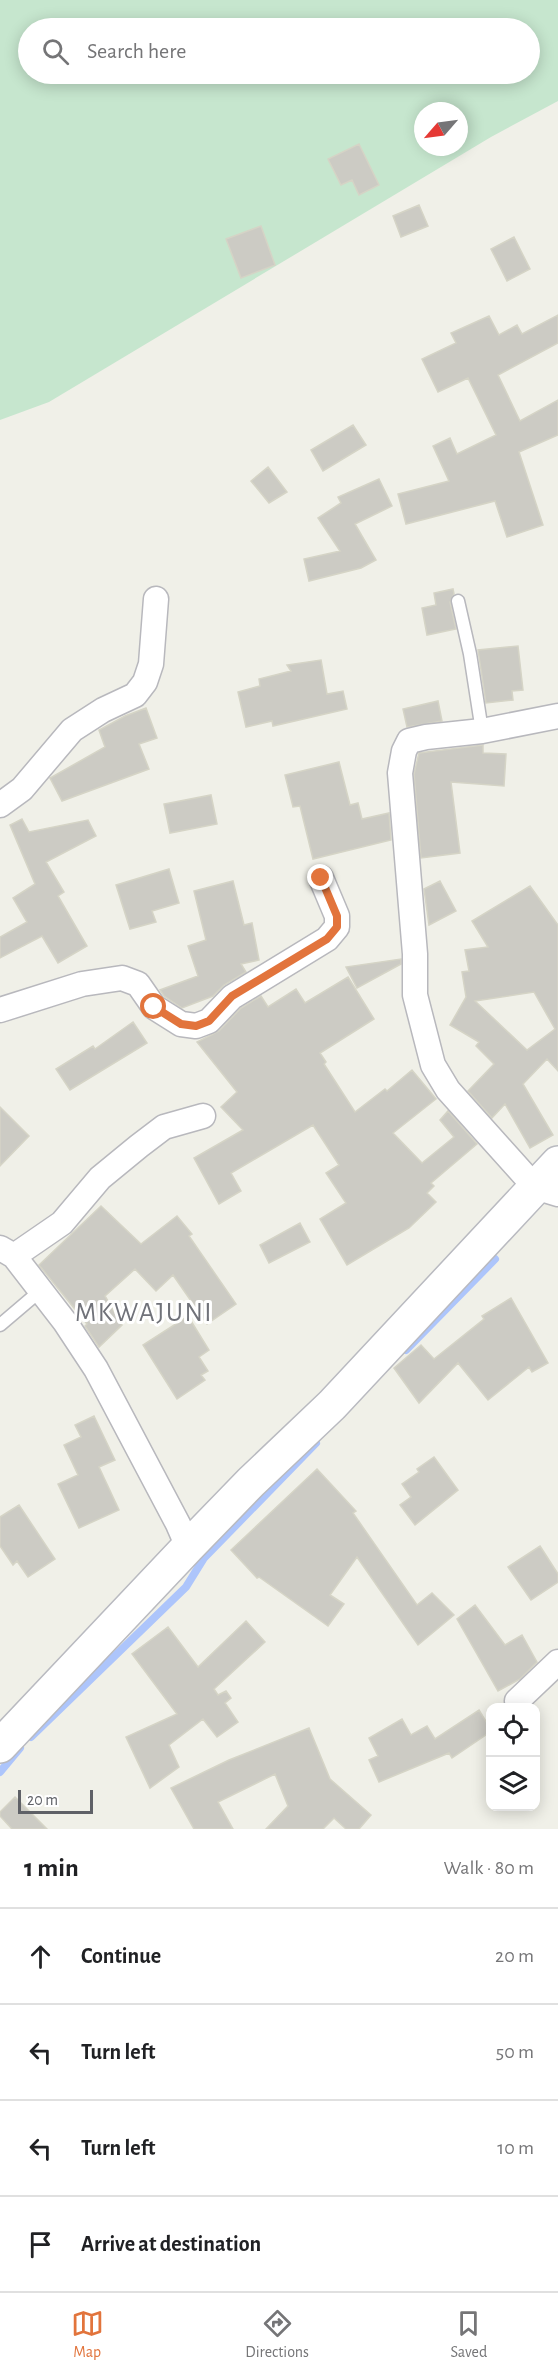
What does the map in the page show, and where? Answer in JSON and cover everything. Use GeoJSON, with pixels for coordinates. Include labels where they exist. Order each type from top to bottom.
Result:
{"type":"FeatureCollection","features":[{"type":"Feature","properties":{"kind":"main road"},"geometry":{"type":"LineString","coordinates":[[0,1746],[251,1482],[332,1406],[547,1191],[558,1163]]}},
{"type":"Feature","properties":{"kind":"street"},"geometry":{"type":"LineString","coordinates":[[0,805],[22,789],[72,730],[103,710],[135,695],[146,682],[151,664],[156,599]]}},
{"type":"Feature","properties":{"kind":"street"},"geometry":{"type":"LineString","coordinates":[[547,1191],[448,1090],[433,1065],[415,995],[415,954],[400,773],[404,751],[410,741],[482,731],[558,716]]}},
{"type":"Feature","properties":{"kind":"street"},"geometry":{"type":"LineString","coordinates":[[0,1010],[82,984],[122,978],[138,984],[154,1007],[181,1024],[196,1026],[209,1021],[232,996],[327,939],[337,927],[337,916],[321,878]]}},
{"type":"Feature","properties":{"kind":"street"},"geometry":{"type":"LineString","coordinates":[[188,1547],[96,1369],[65,1322],[7,1252],[62,1223],[100,1178],[164,1127],[203,1116]]}},
{"type":"Feature","properties":{"kind":"street"},"geometry":{"type":"LineString","coordinates":[[517,1701],[558,1662]]}},
{"type":"Feature","properties":{"kind":"lane"},"geometry":{"type":"LineString","coordinates":[[458,600],[470,654],[482,731]]}},
{"type":"Feature","properties":{"kind":"lane"},"geometry":{"type":"LineString","coordinates":[[0,1325],[40,1291]]}},
{"type":"Feature","properties":{"kind":"green space"},"geometry":{"type":"Polygon","coordinates":[[[0,0],[558,0],[558,101],[468,151],[468,102],[414,102],[414,156],[459,156],[49,402],[0,420],[0,0]]]}},
{"type":"Feature","properties":{"kind":"building"},"geometry":{"type":"Polygon","coordinates":[[[359,144],[379,185],[359,195],[352,180],[341,185],[328,159],[359,144]]]}},
{"type":"Feature","properties":{"kind":"building"},"geometry":{"type":"Polygon","coordinates":[[[419,205],[428,226],[401,237],[393,216],[419,205]]]}},
{"type":"Feature","properties":{"kind":"building"},"geometry":{"type":"Polygon","coordinates":[[[261,226],[275,265],[241,278],[226,239],[261,226]]]}},
{"type":"Feature","properties":{"kind":"building"},"geometry":{"type":"Polygon","coordinates":[[[514,237],[530,269],[507,281],[491,249],[514,237]]]}},
{"type":"Feature","properties":{"kind":"building"},"geometry":{"type":"Polygon","coordinates":[[[558,315],[558,343],[498,375],[520,421],[558,400],[558,435],[519,452],[543,525],[507,537],[495,501],[406,524],[398,494],[449,481],[433,446],[450,438],[457,454],[496,435],[468,378],[438,392],[422,359],[456,343],[451,333],[489,316],[499,335],[517,325],[522,334],[558,315]]]}},
{"type":"Feature","properties":{"kind":"building"},"geometry":{"type":"Polygon","coordinates":[[[353,425],[366,445],[323,471],[311,450],[353,425]]]}},
{"type":"Feature","properties":{"kind":"building"},"geometry":{"type":"Polygon","coordinates":[[[268,467],[287,492],[269,503],[251,481],[268,467]]]}},
{"type":"Feature","properties":{"kind":"building"},"geometry":{"type":"Polygon","coordinates":[[[379,479],[392,506],[355,524],[376,560],[361,568],[309,581],[304,559],[340,551],[318,518],[341,503],[338,497],[379,479]]]}},
{"type":"Feature","properties":{"kind":"building"},"geometry":{"type":"Polygon","coordinates":[[[453,589],[454,594],[450,602],[456,629],[427,635],[422,608],[436,605],[434,593],[453,589]]]}},
{"type":"Feature","properties":{"kind":"building"},"geometry":{"type":"Polygon","coordinates":[[[518,646],[523,690],[512,691],[513,700],[486,703],[478,650],[518,646]]]}},
{"type":"Feature","properties":{"kind":"building"},"geometry":{"type":"Polygon","coordinates":[[[321,660],[327,694],[343,691],[347,709],[273,726],[272,721],[246,727],[238,692],[260,686],[259,679],[291,671],[287,665],[321,660]]]}},
{"type":"Feature","properties":{"kind":"building"},"geometry":{"type":"Polygon","coordinates":[[[438,701],[442,721],[407,727],[403,709],[438,701]]]}},
{"type":"Feature","properties":{"kind":"building"},"geometry":{"type":"Polygon","coordinates":[[[146,708],[157,738],[139,744],[149,769],[62,801],[50,778],[105,747],[99,730],[146,708]]]}},
{"type":"Feature","properties":{"kind":"building"},"geometry":{"type":"Polygon","coordinates":[[[483,745],[483,753],[506,754],[504,786],[451,782],[460,853],[421,858],[414,774],[419,753],[483,745]]]}},
{"type":"Feature","properties":{"kind":"building"},"geometry":{"type":"Polygon","coordinates":[[[339,762],[350,805],[358,803],[362,819],[389,813],[391,840],[313,859],[300,806],[293,807],[285,775],[339,762]]]}},
{"type":"Feature","properties":{"kind":"building"},"geometry":{"type":"Polygon","coordinates":[[[211,795],[217,824],[170,833],[164,804],[211,795]]]}},
{"type":"Feature","properties":{"kind":"building"},"geometry":{"type":"Polygon","coordinates":[[[22,819],[29,832],[88,820],[96,836],[46,862],[64,892],[58,896],[87,946],[58,963],[42,936],[0,958],[0,937],[27,922],[13,898],[35,884],[10,825],[22,819]]]}},
{"type":"Feature","properties":{"kind":"building"},"geometry":{"type":"Polygon","coordinates":[[[169,869],[179,903],[152,911],[156,922],[130,929],[116,885],[169,869]]]}},
{"type":"Feature","properties":{"kind":"building"},"geometry":{"type":"Polygon","coordinates":[[[233,881],[244,925],[252,923],[259,960],[241,964],[246,972],[224,985],[213,996],[182,1008],[164,996],[160,990],[198,976],[188,946],[206,940],[194,891],[233,881]]]}},
{"type":"Feature","properties":{"kind":"building"},"geometry":{"type":"Polygon","coordinates":[[[440,881],[456,911],[429,925],[424,889],[440,881]]]}},
{"type":"Feature","properties":{"kind":"building"},"geometry":{"type":"Polygon","coordinates":[[[530,886],[558,925],[558,1071],[547,1059],[523,1084],[553,1135],[530,1148],[505,1104],[492,1118],[468,1091],[494,1064],[476,1046],[479,1042],[450,1025],[466,997],[462,972],[469,971],[465,950],[488,947],[472,921],[530,886]],[[534,992],[475,1001],[527,1050],[555,1029],[534,992]]]}},
{"type":"Feature","properties":{"kind":"building"},"geometry":{"type":"Polygon","coordinates":[[[401,959],[401,964],[357,988],[346,967],[401,959]]]}},
{"type":"Feature","properties":{"kind":"building"},"geometry":{"type":"Polygon","coordinates":[[[348,977],[374,1019],[320,1053],[326,1062],[324,1064],[355,1112],[385,1089],[387,1091],[412,1070],[436,1099],[393,1133],[422,1163],[454,1137],[440,1120],[448,1111],[477,1144],[431,1183],[434,1186],[427,1193],[436,1202],[409,1228],[347,1265],[320,1219],[346,1203],[326,1173],[339,1165],[313,1125],[231,1173],[241,1191],[219,1204],[194,1158],[243,1130],[221,1107],[237,1092],[197,1042],[219,1031],[241,1008],[261,996],[268,1007],[296,989],[305,1003],[348,977]]]}},
{"type":"Feature","properties":{"kind":"building"},"geometry":{"type":"Polygon","coordinates":[[[133,1022],[147,1043],[70,1090],[56,1069],[93,1046],[95,1049],[133,1022]]]}},
{"type":"Feature","properties":{"kind":"building"},"geometry":{"type":"Polygon","coordinates":[[[0,1107],[29,1136],[0,1166],[0,1107]]]}},
{"type":"Feature","properties":{"kind":"building"},"geometry":{"type":"Polygon","coordinates":[[[101,1206],[141,1244],[177,1216],[192,1234],[189,1236],[236,1304],[207,1324],[173,1275],[156,1291],[135,1269],[105,1296],[122,1325],[99,1347],[85,1326],[87,1324],[39,1265],[101,1206]]]}},
{"type":"Feature","properties":{"kind":"building"},"geometry":{"type":"Polygon","coordinates":[[[300,1223],[310,1242],[269,1263],[260,1245],[300,1223]]]}},
{"type":"Feature","properties":{"kind":"building"},"geometry":{"type":"Polygon","coordinates":[[[511,1298],[548,1363],[532,1372],[529,1367],[488,1400],[458,1363],[419,1403],[394,1368],[421,1345],[434,1359],[484,1319],[482,1316],[511,1298]]]}},
{"type":"Feature","properties":{"kind":"building"},"geometry":{"type":"Polygon","coordinates":[[[188,1316],[209,1350],[199,1357],[208,1371],[201,1375],[205,1380],[177,1399],[143,1345],[188,1316]]]}},
{"type":"Feature","properties":{"kind":"building"},"geometry":{"type":"Polygon","coordinates":[[[94,1416],[115,1460],[99,1467],[119,1510],[79,1528],[58,1484],[78,1475],[64,1445],[81,1437],[75,1425],[94,1416]]]}},
{"type":"Feature","properties":{"kind":"building"},"geometry":{"type":"Polygon","coordinates":[[[434,1457],[458,1490],[415,1525],[400,1505],[411,1497],[402,1484],[434,1457]]]}},
{"type":"Feature","properties":{"kind":"building"},"geometry":{"type":"Polygon","coordinates":[[[317,1469],[356,1511],[353,1513],[417,1605],[432,1593],[454,1615],[418,1645],[357,1557],[330,1595],[344,1604],[328,1626],[259,1577],[257,1578],[231,1550],[317,1469]]]}},
{"type":"Feature","properties":{"kind":"building"},"geometry":{"type":"Polygon","coordinates":[[[19,1505],[55,1559],[28,1577],[17,1561],[13,1565],[0,1546],[0,1517],[19,1505]]]}},
{"type":"Feature","properties":{"kind":"building"},"geometry":{"type":"Polygon","coordinates":[[[540,1546],[558,1574],[558,1582],[531,1600],[508,1567],[540,1546]]]}},
{"type":"Feature","properties":{"kind":"building"},"geometry":{"type":"Polygon","coordinates":[[[475,1605],[505,1645],[522,1635],[537,1662],[520,1679],[498,1691],[457,1619],[475,1605]]]}},
{"type":"Feature","properties":{"kind":"building"},"geometry":{"type":"Polygon","coordinates":[[[246,1621],[265,1642],[214,1689],[218,1695],[226,1691],[231,1698],[225,1703],[238,1722],[217,1737],[203,1719],[169,1745],[179,1767],[150,1788],[126,1737],[177,1714],[132,1654],[168,1627],[198,1667],[246,1621]]]}},
{"type":"Feature","properties":{"kind":"building"},"geometry":{"type":"Polygon","coordinates":[[[479,1710],[486,1721],[486,1735],[452,1758],[449,1753],[379,1782],[369,1760],[378,1756],[369,1738],[402,1719],[411,1735],[427,1726],[435,1739],[479,1710]]]}},
{"type":"Feature","properties":{"kind":"building"},"geometry":{"type":"Polygon","coordinates":[[[309,1728],[330,1779],[371,1815],[359,1829],[346,1829],[334,1818],[323,1829],[266,1829],[288,1806],[275,1774],[218,1802],[233,1829],[194,1829],[171,1788],[229,1760],[309,1728]]]}},
{"type":"Feature","properties":{"kind":"building"},"geometry":{"type":"Polygon","coordinates":[[[15,1797],[47,1829],[12,1829],[0,1816],[0,1812],[15,1797]]]}},
{"type":"Feature","properties":{"kind":"waterway"},"geometry":{"type":"LineString","coordinates":[[406,1350],[495,1259]]}},
{"type":"Feature","properties":{"kind":"waterway"},"geometry":{"type":"LineString","coordinates":[[31,1737],[186,1587],[204,1558],[316,1443]]}},
{"type":"Feature","properties":{"kind":"waterway"},"geometry":{"type":"LineString","coordinates":[[0,1772],[20,1748]]}},
{"type":"Feature","properties":{"kind":"district","name":"MKWAJUNI"},"geometry":{"type":"Point","coordinates":[144,1312]}},
{"type":"Feature","properties":{"kind":"route"},"geometry":{"type":"LineString","coordinates":[[154,1007],[181,1024],[196,1026],[209,1021],[232,996],[327,939],[337,927],[337,916],[321,878]]}}]}
